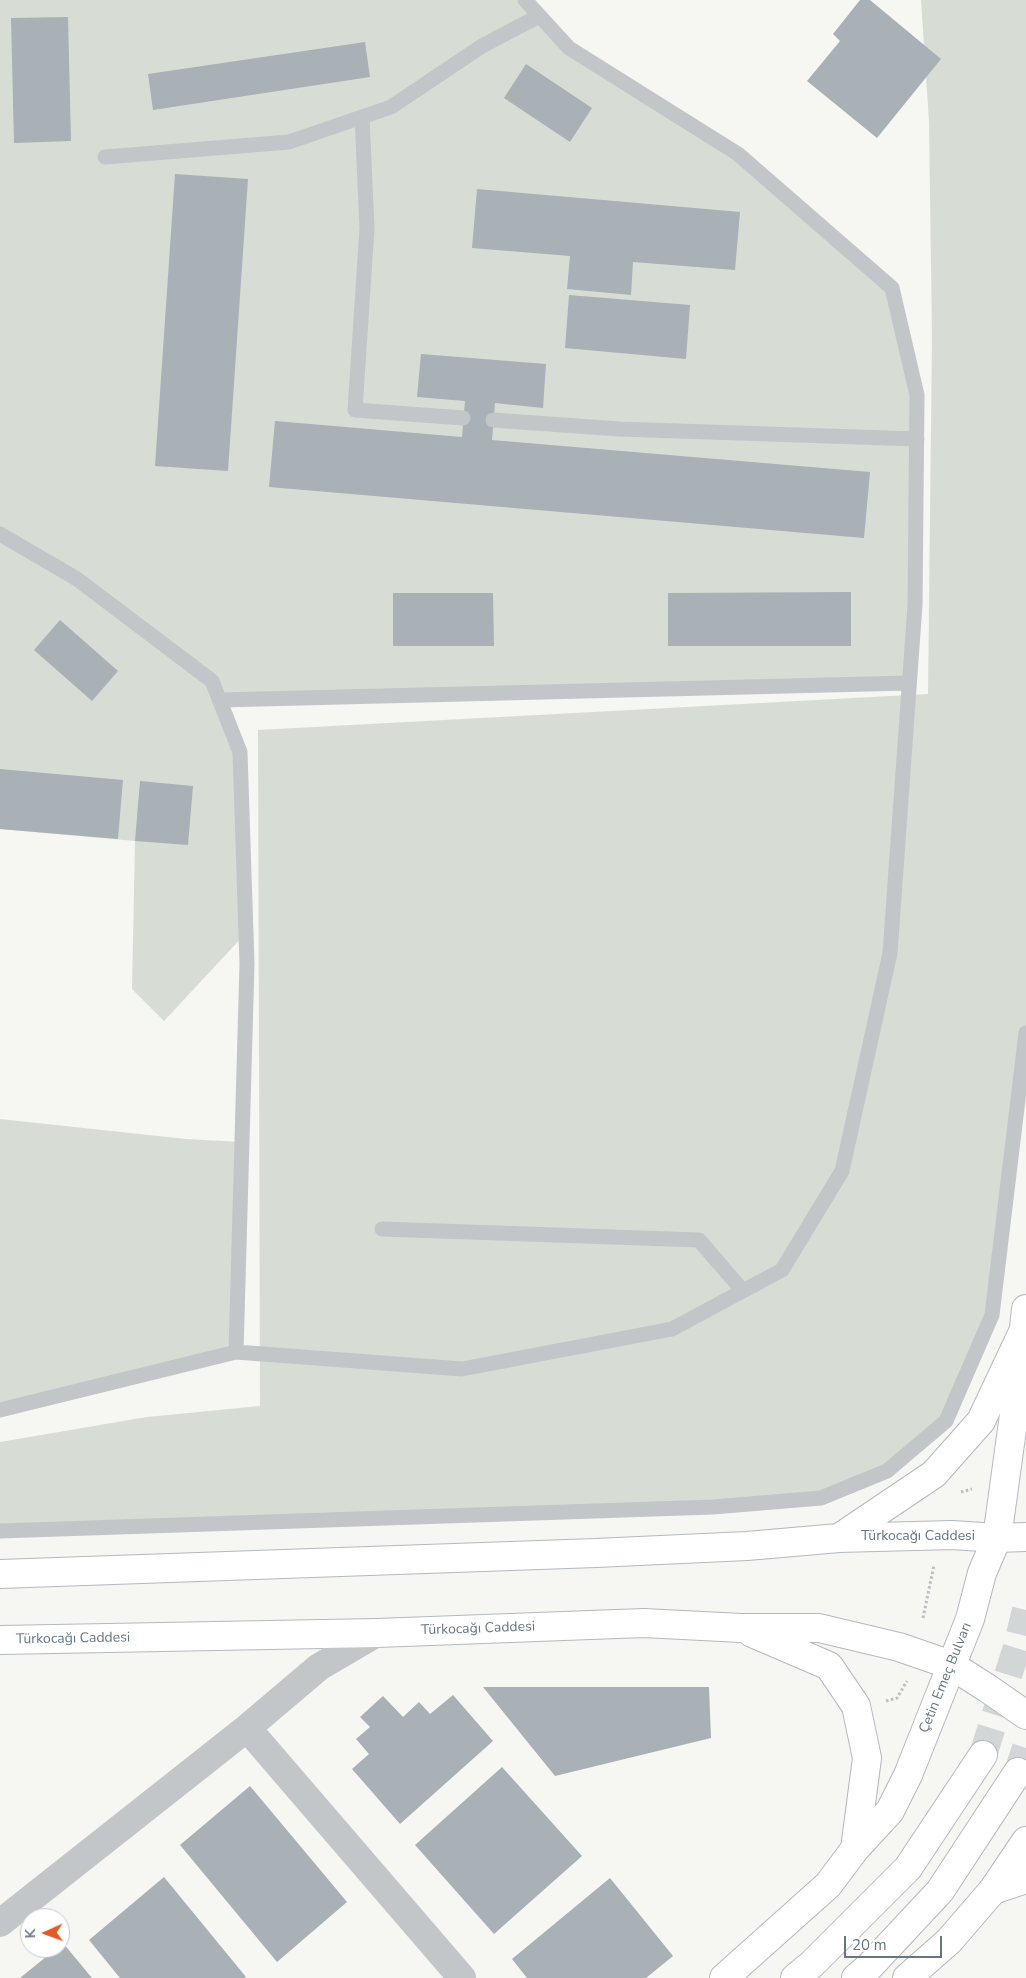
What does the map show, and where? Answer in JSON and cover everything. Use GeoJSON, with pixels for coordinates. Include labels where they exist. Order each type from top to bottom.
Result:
{"type":"FeatureCollection","features":[{"type":"Feature","properties":{"kind":"main road","name":"Çetin Emeç Bulvarı"},"geometry":{"type":"LineString","coordinates":[[724,1978],[828,1885],[855,1849],[890,1811],[908,1775],[970,1619],[982,1573],[997,1538],[1022,1401],[1025,1319]]}},
{"type":"Feature","properties":{"kind":"main road","name":"Türkocağı Caddesi"},"geometry":{"type":"LineString","coordinates":[[839,1538],[934,1474],[981,1421],[1025,1319]]}},
{"type":"Feature","properties":{"kind":"main road","name":"Türkocağı Caddesi"},"geometry":{"type":"LineString","coordinates":[[0,1574],[643,1551],[747,1546],[839,1538],[952,1534],[997,1538],[1026,1537]]}},
{"type":"Feature","properties":{"kind":"main road","name":"Türkocağı Caddesi"},"geometry":{"type":"LineString","coordinates":[[0,1640],[377,1633],[644,1623],[741,1628],[819,1628],[899,1647],[951,1666],[1026,1715]]}},
{"type":"Feature","properties":{"kind":"main road"},"geometry":{"type":"LineString","coordinates":[[741,1628],[829,1666],[856,1706],[867,1758],[855,1849]]}},
{"type":"Feature","properties":{"kind":"main road"},"geometry":{"type":"LineString","coordinates":[[795,1978],[812,1964],[908,1868],[983,1755]]}},
{"type":"Feature","properties":{"kind":"main road"},"geometry":{"type":"LineString","coordinates":[[856,1978],[869,1967],[940,1892],[1018,1772]]}},
{"type":"Feature","properties":{"kind":"main road"},"geometry":{"type":"LineString","coordinates":[[907,1978],[950,1942],[993,1890],[1026,1841]]}},
{"type":"Feature","properties":{"kind":"main road"},"geometry":{"type":"LineString","coordinates":[[993,1890],[1026,1879]]}},
{"type":"Feature","properties":{"kind":"street"},"geometry":{"type":"LineString","coordinates":[[0,1923],[247,1728],[319,1667],[377,1633]]}},
{"type":"Feature","properties":{"kind":"street"},"geometry":{"type":"LineString","coordinates":[[247,1728],[462,1978]]}},
{"type":"Feature","properties":{"kind":"lane"},"geometry":{"type":"LineString","coordinates":[[0,1410],[236,1352],[462,1369],[672,1329],[782,1270],[842,1171],[890,952],[915,605],[917,395],[892,288],[738,154],[569,48],[525,0]]}},
{"type":"Feature","properties":{"kind":"lane"},"geometry":{"type":"LineString","coordinates":[[105,157],[289,142],[391,107],[482,46],[539,16]]}},
{"type":"Feature","properties":{"kind":"lane"},"geometry":{"type":"LineString","coordinates":[[362,117],[367,228],[355,410],[463,418]]}},
{"type":"Feature","properties":{"kind":"lane"},"geometry":{"type":"LineString","coordinates":[[493,420],[619,429],[917,439]]}},
{"type":"Feature","properties":{"kind":"lane"},"geometry":{"type":"LineString","coordinates":[[0,534],[78,579],[212,681],[240,752],[247,964],[236,1352]]}},
{"type":"Feature","properties":{"kind":"lane"},"geometry":{"type":"LineString","coordinates":[[220,700],[909,683]]}},
{"type":"Feature","properties":{"kind":"lane"},"geometry":{"type":"LineString","coordinates":[[0,1531],[713,1507],[821,1498],[887,1471],[946,1421],[992,1315],[1026,1033]]}},
{"type":"Feature","properties":{"kind":"lane"},"geometry":{"type":"LineString","coordinates":[[382,1229],[699,1240],[743,1291]]}},
{"type":"Feature","properties":{"kind":"path"},"geometry":{"type":"LineString","coordinates":[[923,1618],[935,1560]]}},
{"type":"Feature","properties":{"kind":"path"},"geometry":{"type":"LineString","coordinates":[[882,1702],[897,1698],[910,1676]]}},
{"type":"Feature","properties":{"kind":"shaded area"},"geometry":{"type":"Polygon","coordinates":[[[0,0],[525,0],[569,48],[738,154],[892,288],[917,395],[909,683],[220,700],[240,752],[246,933],[164,1021],[132,989],[135,841],[0,829],[0,543],[5,537],[0,534],[0,0]]]}},
{"type":"Feature","properties":{"kind":"shaded area"},"geometry":{"type":"Polygon","coordinates":[[[921,0],[1026,0],[1026,1033],[992,1315],[946,1421],[887,1471],[821,1498],[0,1531],[0,1442],[147,1417],[260,1406],[258,730],[928,694],[932,337],[929,122],[921,0]]]}},
{"type":"Feature","properties":{"kind":"shaded area"},"geometry":{"type":"Polygon","coordinates":[[[0,1119],[186,1139],[242,1142],[236,1352],[0,1410],[0,1119]]]}},
{"type":"Feature","properties":{"kind":"building"},"geometry":{"type":"Polygon","coordinates":[[[860,0],[870,0],[941,59],[877,138],[807,81],[840,41],[833,34],[860,0]]]}},
{"type":"Feature","properties":{"kind":"building"},"geometry":{"type":"Polygon","coordinates":[[[68,17],[71,141],[14,143],[11,18],[68,17]]]}},
{"type":"Feature","properties":{"kind":"building"},"geometry":{"type":"Polygon","coordinates":[[[365,42],[370,77],[153,110],[148,74],[365,42]]]}},
{"type":"Feature","properties":{"kind":"building"},"geometry":{"type":"Polygon","coordinates":[[[526,64],[592,108],[570,142],[504,98],[526,64]]]}},
{"type":"Feature","properties":{"kind":"building"},"geometry":{"type":"Polygon","coordinates":[[[175,174],[248,179],[228,471],[155,466],[175,174]]]}},
{"type":"Feature","properties":{"kind":"building"},"geometry":{"type":"Polygon","coordinates":[[[477,189],[740,212],[735,270],[633,262],[631,295],[567,289],[570,256],[472,248],[477,189]]]}},
{"type":"Feature","properties":{"kind":"building"},"geometry":{"type":"Polygon","coordinates":[[[569,295],[690,305],[686,359],[565,348],[569,295]]]}},
{"type":"Feature","properties":{"kind":"building"},"geometry":{"type":"Polygon","coordinates":[[[421,354],[546,364],[543,408],[495,403],[492,440],[870,472],[864,538],[269,487],[275,421],[462,437],[465,401],[417,397],[421,354]]]}},
{"type":"Feature","properties":{"kind":"building"},"geometry":{"type":"Polygon","coordinates":[[[851,592],[851,646],[668,646],[668,593],[851,592]]]}},
{"type":"Feature","properties":{"kind":"building"},"geometry":{"type":"Polygon","coordinates":[[[393,593],[493,593],[494,646],[393,646],[393,593]]]}},
{"type":"Feature","properties":{"kind":"building"},"geometry":{"type":"Polygon","coordinates":[[[60,620],[118,671],[92,701],[34,650],[60,620]]]}},
{"type":"Feature","properties":{"kind":"building"},"geometry":{"type":"Polygon","coordinates":[[[0,769],[123,780],[118,839],[0,829],[0,769]]]}},
{"type":"Feature","properties":{"kind":"building"},"geometry":{"type":"Polygon","coordinates":[[[140,781],[193,786],[188,845],[135,841],[140,781]]]}},
{"type":"Feature","properties":{"kind":"building"},"geometry":{"type":"Polygon","coordinates":[[[483,1687],[709,1687],[711,1738],[555,1776],[483,1687]]]}},
{"type":"Feature","properties":{"kind":"building"},"geometry":{"type":"Polygon","coordinates":[[[453,1695],[493,1741],[400,1824],[352,1769],[369,1754],[356,1739],[370,1727],[360,1717],[383,1696],[403,1717],[419,1702],[430,1714],[453,1695]]]}},
{"type":"Feature","properties":{"kind":"building"},"geometry":{"type":"Polygon","coordinates":[[[502,1767],[582,1856],[494,1934],[415,1845],[502,1767]]]}},
{"type":"Feature","properties":{"kind":"building"},"geometry":{"type":"Polygon","coordinates":[[[250,1786],[347,1902],[277,1962],[180,1845],[250,1786]]]}},
{"type":"Feature","properties":{"kind":"building"},"geometry":{"type":"Polygon","coordinates":[[[164,1877],[246,1977],[120,1978],[89,1940],[164,1877]]]}},
{"type":"Feature","properties":{"kind":"building"},"geometry":{"type":"Polygon","coordinates":[[[610,1878],[673,1956],[646,1978],[527,1978],[512,1959],[610,1878]]]}},
{"type":"Feature","properties":{"kind":"building"},"geometry":{"type":"Polygon","coordinates":[[[70,1951],[92,1978],[20,1978],[45,1958],[70,1958],[70,1951]]]}},
{"type":"Feature","properties":{"kind":"tunnel"},"geometry":{"type":"LineString","coordinates":[[983,1755],[1017,1647],[1026,1610]]}},
{"type":"Feature","properties":{"kind":"tunnel"},"geometry":{"type":"LineString","coordinates":[[1018,1772],[1026,1748]]}}]}
